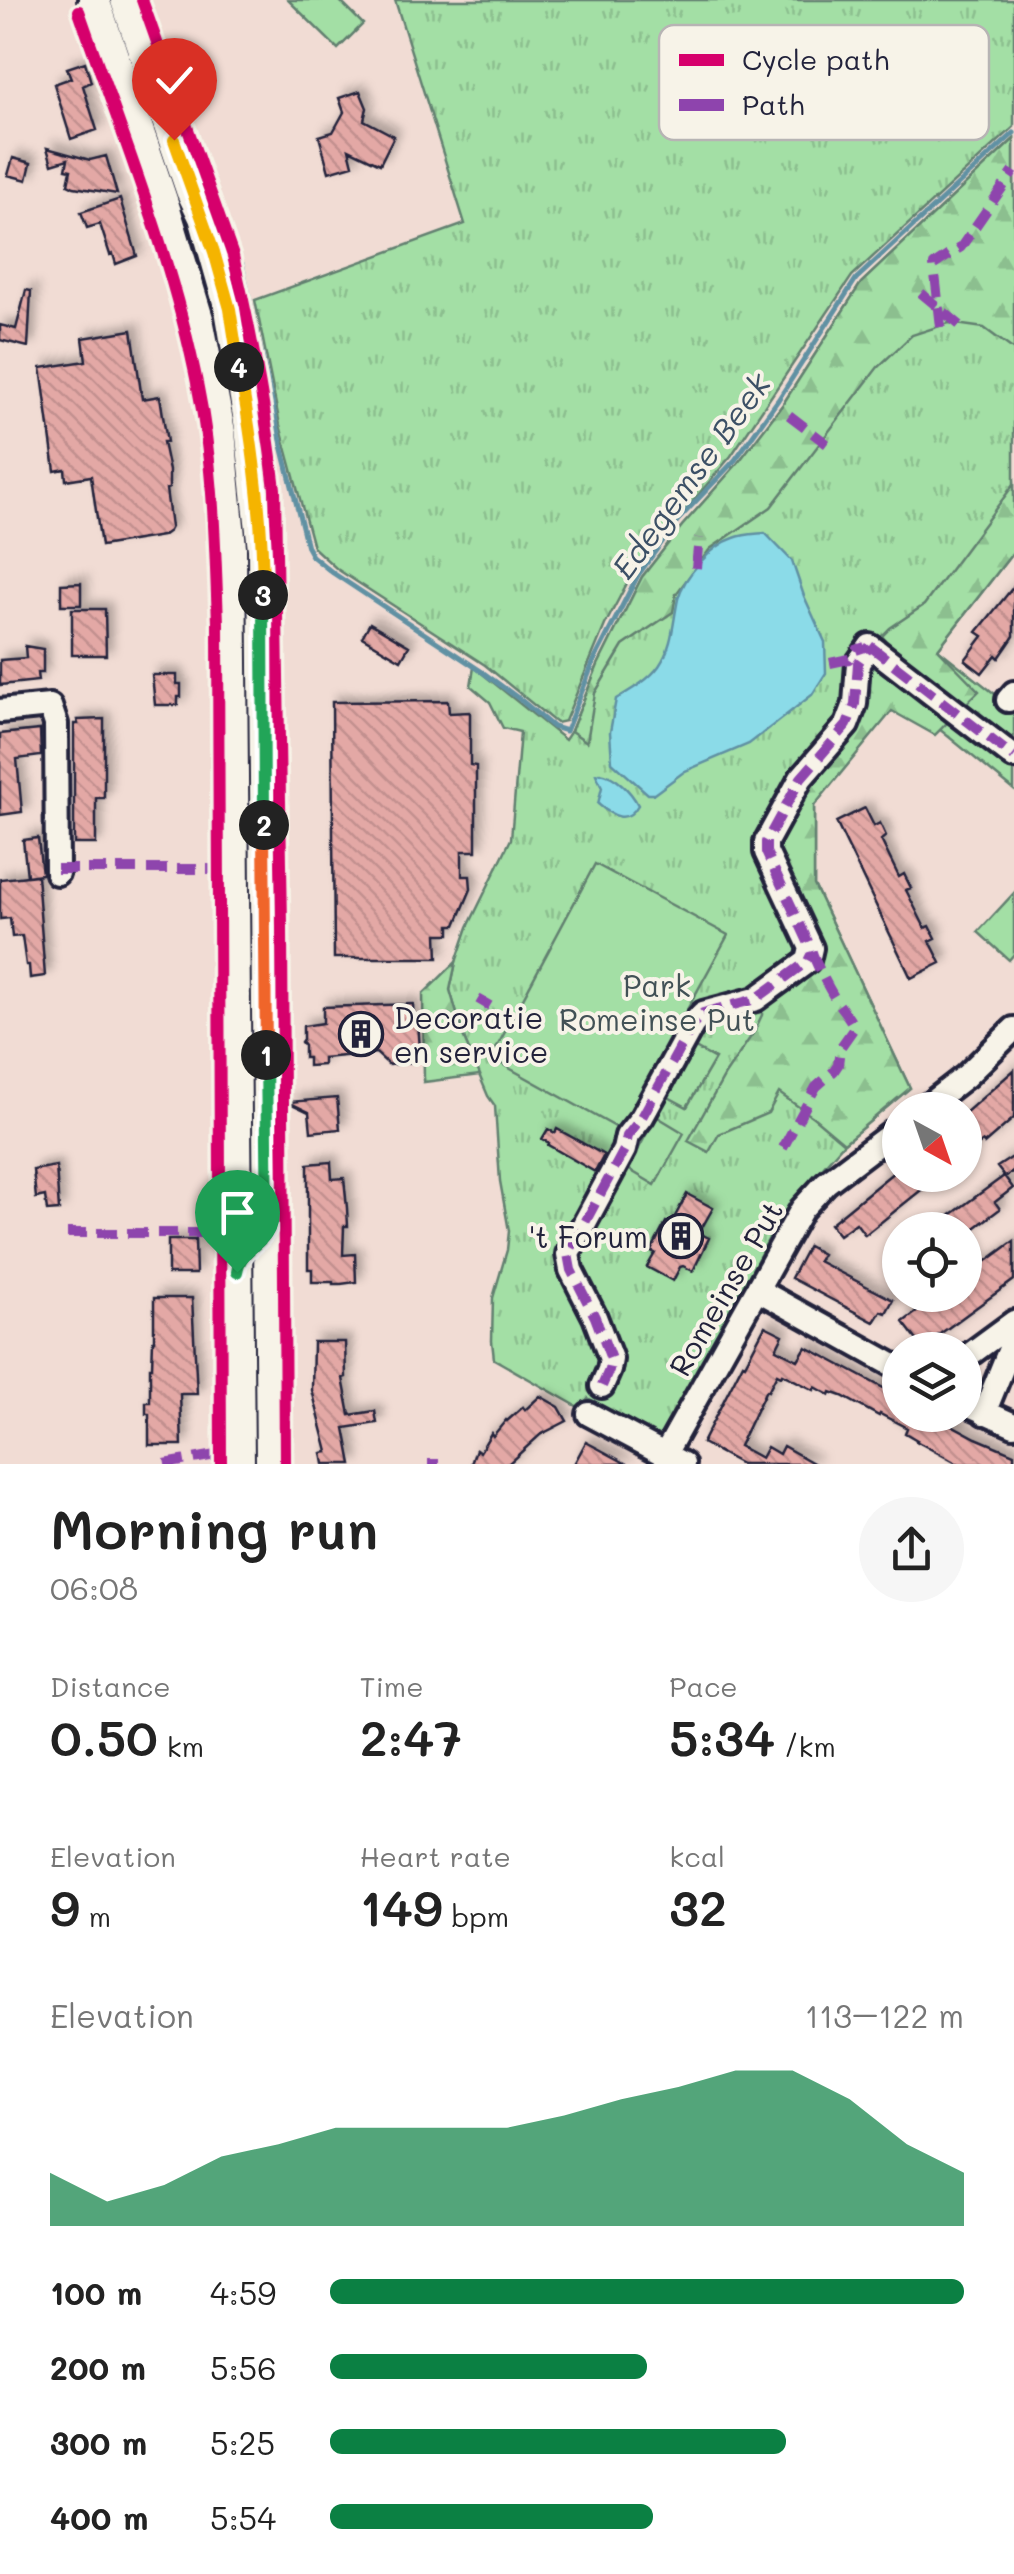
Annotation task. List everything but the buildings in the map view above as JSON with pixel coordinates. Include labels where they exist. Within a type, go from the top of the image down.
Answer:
[{"type":"main road","points":[[94,0],[198,319],[220,432],[231,546],[253,1248],[271,1464]]},
{"type":"main road","points":[[126,0],[191,190],[204,216],[230,309],[250,427],[263,549],[253,1248],[239,1458]]},
{"type":"street","points":[[602,1386],[611,1360],[596,1317],[571,1270],[568,1254],[619,1160],[627,1136],[642,1118],[693,1024],[703,1013],[756,999],[808,961],[811,948],[766,852],[766,842],[801,778],[847,725],[855,704],[858,662],[870,646],[1014,757]]},
{"type":"street","points":[[0,711],[50,706],[53,712],[57,873]]},
{"type":"street","points":[[945,1092],[1014,1028]]},
{"type":"street","name":"Romeinse Put","points":[[674,1459],[802,1210],[826,1183],[882,1141]]},
{"type":"street","points":[[758,1290],[882,1359]]},
{"type":"street","points":[[982,1346],[1014,1322]]},
{"type":"street","points":[[982,1396],[1014,1340]]},
{"type":"street","points":[[982,1411],[1014,1425]]},
{"type":"street","points":[[589,1414],[674,1459]]},
{"type":"green space","points":[[288,0],[339,0],[363,24],[338,49]]},
{"type":"green space","points":[[395,0],[1014,0],[1014,127],[852,276],[731,456],[633,572],[605,625],[565,721],[556,723],[485,665],[337,569],[313,547],[280,425],[255,300],[465,224]]},
{"type":"green space","name":"Park Romeinse Put","points":[[1014,139],[1014,551],[938,649],[1014,709],[1014,790],[895,693],[814,805],[814,885],[910,1088],[905,1092],[882,1092],[882,1111],[844,1143],[782,1214],[665,1432],[657,1437],[588,1398],[580,1408],[494,1359],[493,1298],[509,1231],[500,1181],[495,1106],[465,1041],[450,990],[468,927],[511,839],[520,732],[503,728],[490,702],[471,686],[474,667],[565,740],[642,577],[783,404],[861,283]]},
{"type":"green space","points":[[1014,139],[1014,350],[984,328],[949,323],[912,335],[878,367],[771,507],[710,549],[676,594],[673,612],[623,646],[595,693],[587,742],[571,731],[598,665],[642,577],[783,404],[861,283]]},
{"type":"green space","points":[[1014,484],[1014,551],[938,649],[979,691],[935,735],[892,711],[814,806],[814,885],[910,1088],[905,1092],[882,1092],[882,1111],[844,1143],[779,1093],[768,1113],[719,1134],[709,1152],[688,1141],[754,1032],[762,1015],[763,1000],[820,960],[771,852],[806,781],[850,727],[861,666],[871,661],[886,641],[882,636],[890,628],[924,605]]},
{"type":"green space","points":[[595,864],[728,935],[621,1130],[491,1058]]},
{"type":"green space","points":[[1014,893],[1014,954],[1009,960],[978,932]]},
{"type":"green space","points":[[456,962],[450,990],[480,1075],[424,1082],[423,994]]},
{"type":"green space","points":[[688,1044],[715,1059],[687,1107],[661,1093]]},
{"type":"green space","points":[[656,1116],[684,1133],[655,1185],[628,1169]]},
{"type":"water","points":[[765,533],[792,561],[825,642],[826,673],[812,695],[749,744],[685,771],[654,794],[648,794],[612,762],[610,732],[616,699],[645,680],[664,658],[681,590],[700,563],[726,542]]},
{"type":"water","points":[[596,774],[617,780],[635,800],[638,805],[629,815],[614,815],[598,804],[602,787]]},
{"type":"waterway","name":"Edegemse Beek","points":[[242,263],[277,425],[312,556],[481,671],[553,727],[566,731],[594,661],[638,575],[678,520],[735,460],[856,279],[1014,133]]},
{"type":"marked path","points":[[941,327],[934,265],[961,247],[1014,171]]},
{"type":"marked path","points":[[921,293],[962,327]]},
{"type":"marked path","points":[[789,415],[827,444]]},
{"type":"marked path","points":[[696,568],[699,538]]},
{"type":"marked path","points":[[870,646],[1014,757]]},
{"type":"marked path","points":[[783,1148],[816,1087],[838,1065],[840,1048],[854,1028],[818,966],[766,852],[766,842],[801,778],[847,725],[855,704],[858,663],[870,646]]},
{"type":"marked path","points":[[830,663],[849,659],[865,647]]},
{"type":"marked path","points":[[57,869],[218,869]]},
{"type":"marked path","points":[[602,1386],[611,1359],[571,1270],[568,1254],[624,1150],[627,1136],[642,1117],[693,1024],[703,1013],[756,999],[811,955]]},
{"type":"marked path","points":[[478,999],[490,1006]]},
{"type":"marked path","points":[[67,1233],[221,1233]]},
{"type":"marked path","points":[[165,1464],[221,1454]]},
{"type":"marked path","points":[[428,1464],[439,1464]]},
{"type":"cycle path","points":[[142,0],[233,256],[257,372],[275,489],[285,1464]]},
{"type":"cycle path","points":[[79,11],[175,292],[198,388],[211,476],[218,623],[221,1464]]},
{"type":"place","name":"Decoratie en service","points":[[361,1034]]},
{"type":"place","name":"'t Forum","points":[[681,1236]]},
{"type":"route","points":[[174,140],[204,216],[230,309],[250,427],[263,549],[268,1230],[259,1244],[244,1252],[237,1272]]}]
